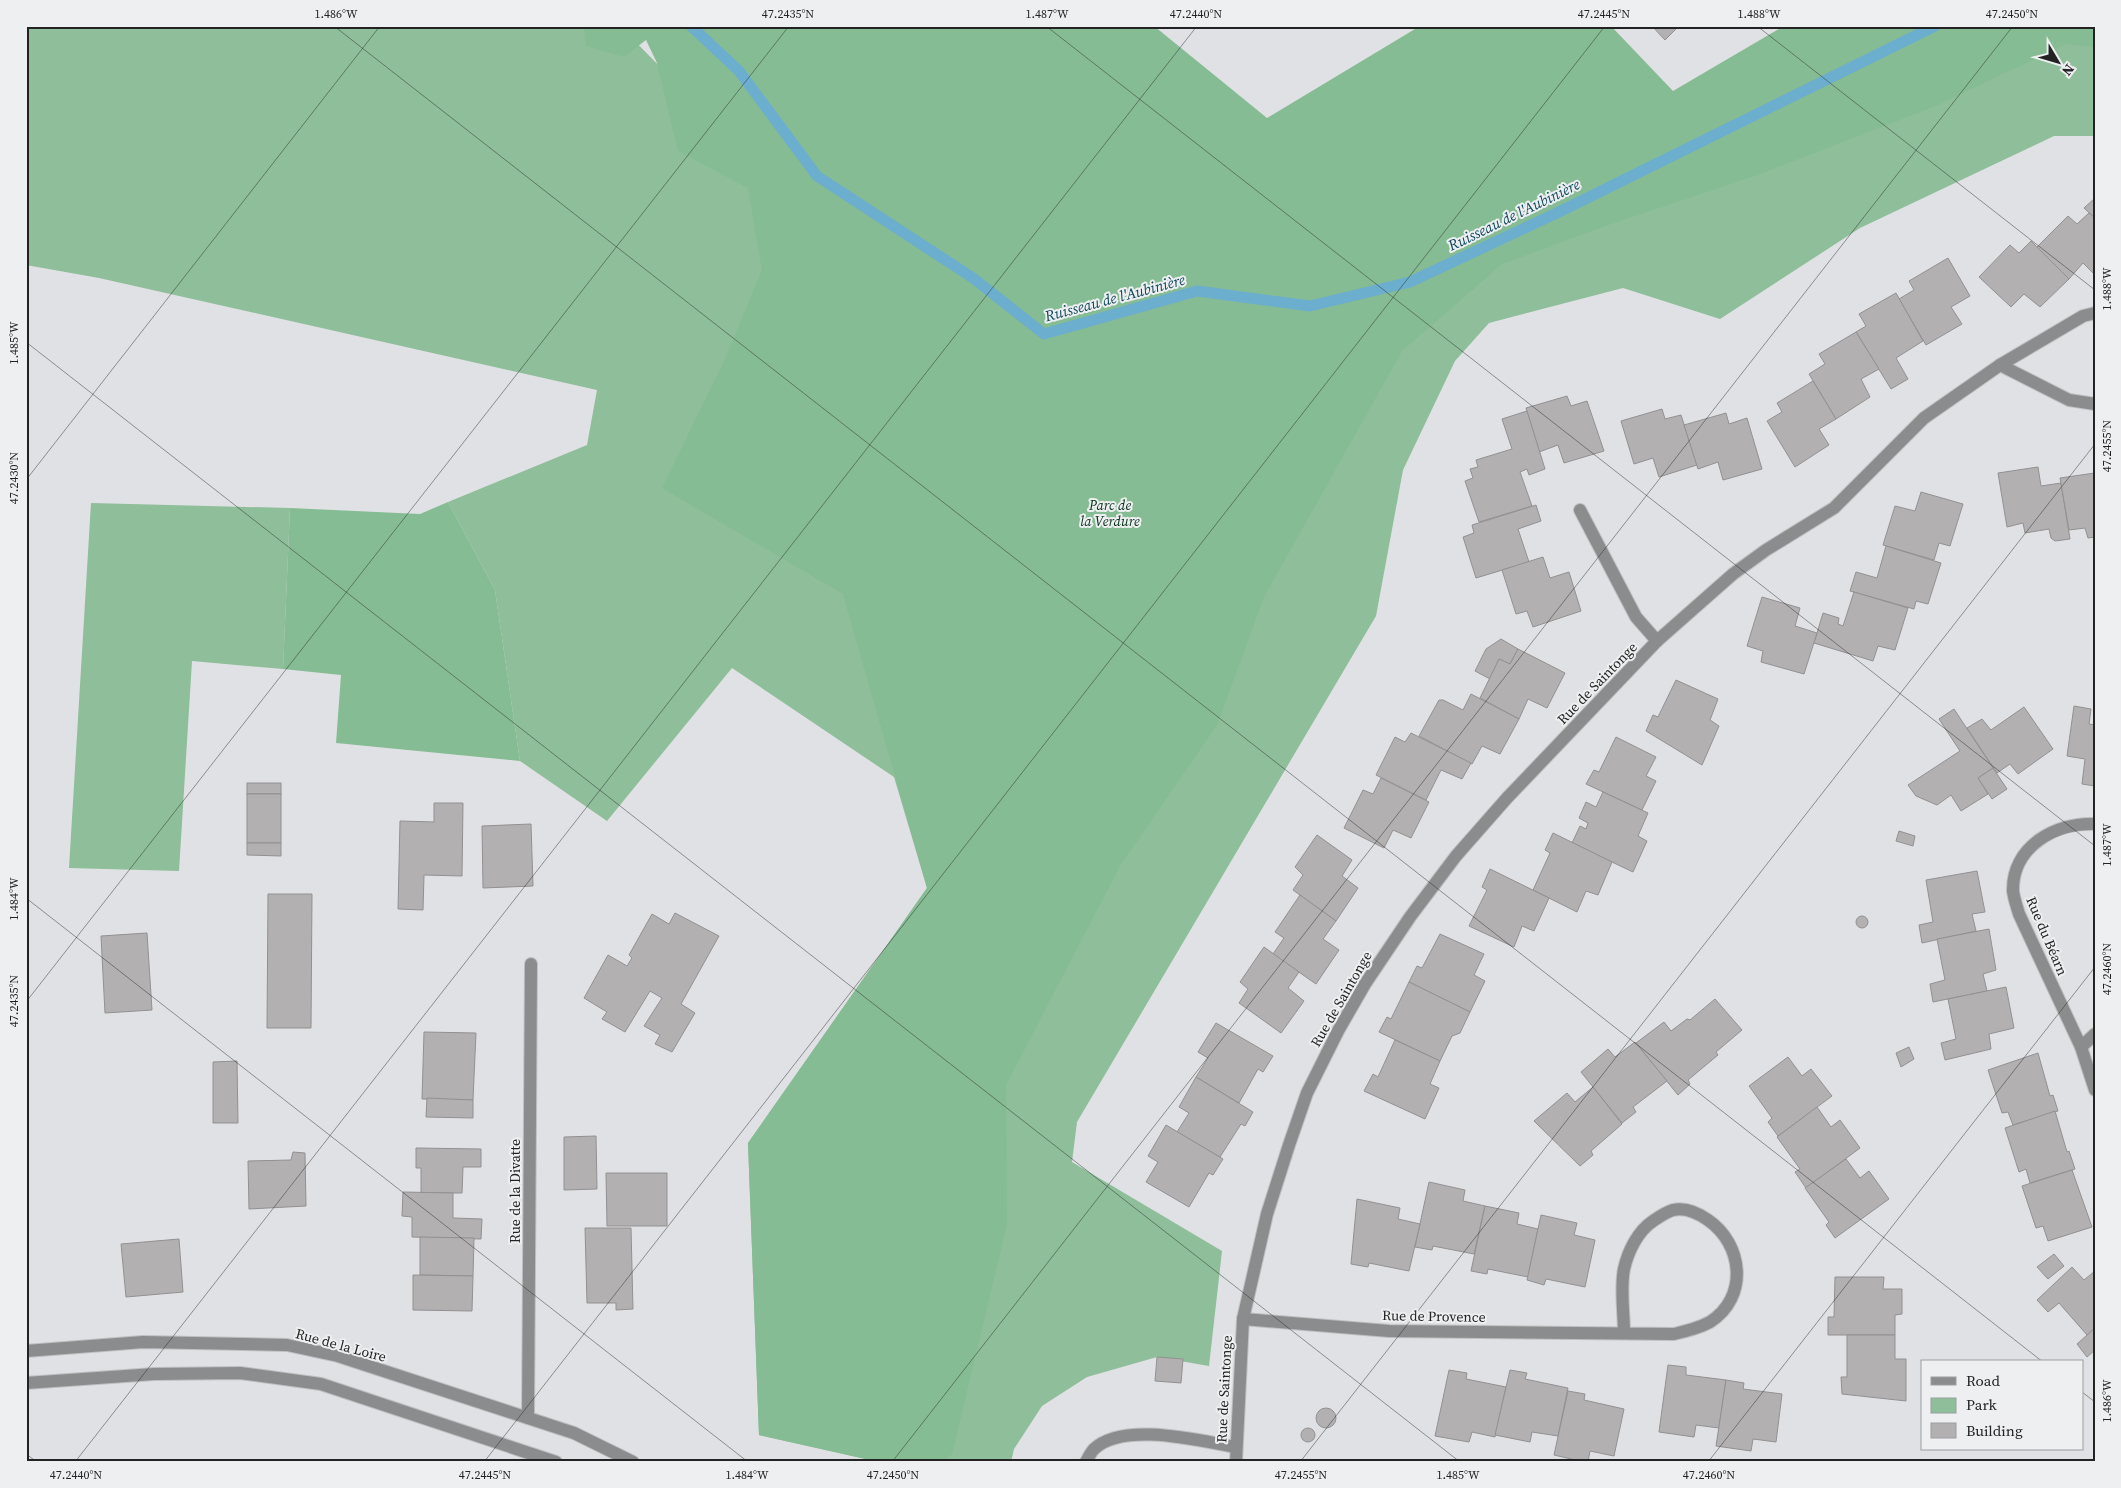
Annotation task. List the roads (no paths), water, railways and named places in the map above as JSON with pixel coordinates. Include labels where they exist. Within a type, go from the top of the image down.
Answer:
[{"type":"street","name":"Rue de Saintonge","points":[[1236,1462],[1243,1319],[1267,1214],[1307,1093],[1338,1031],[1365,984],[1410,917],[1456,856],[1507,798],[1657,641],[1740,569],[1766,550],[1804,529],[1834,508],[1924,418],[2000,365],[2084,316],[2095,313]]},
{"type":"street","points":[[2000,365],[2068,400],[2095,404]]},
{"type":"street","name":"Rue de Saintonge","points":[[1580,510],[1636,617],[1657,641]]},
{"type":"street","name":"Rue du Béarn","points":[[2095,824],[2063,826],[2045,834],[2029,849],[2018,867],[2013,892],[2019,914],[2081,1047],[2095,1090]]},
{"type":"street","name":"Rue de la Divatte","points":[[528,1418],[531,964]]},
{"type":"street","points":[[2081,1047],[2095,1034]]},
{"type":"street","name":"Rue de Provence","points":[[1243,1319],[1389,1331],[1674,1334],[1694,1330],[1711,1321],[1722,1311],[1733,1292],[1738,1274],[1736,1258],[1724,1233],[1698,1212],[1673,1210],[1650,1223],[1638,1236],[1630,1250],[1624,1270],[1624,1333]]},
{"type":"street","name":"Rue de la Loire","points":[[26,1351],[143,1342],[287,1345],[338,1356],[574,1433],[633,1462]]},
{"type":"street","points":[[26,1383],[154,1374],[240,1373],[321,1384],[556,1462]]},
{"type":"street","points":[[1086,1462],[1095,1448],[1120,1436],[1159,1434],[1236,1447]]},
{"type":"waterway","name":"Ruisseau de l'Aubinière","points":[[691,26],[739,71],[817,176],[973,278],[1044,334],[1197,291],[1310,306],[1410,282],[1561,211],[1935,26]]},
{"type":"park label","name":"Parc de la Verdure","points":[[1110,514]]}]
